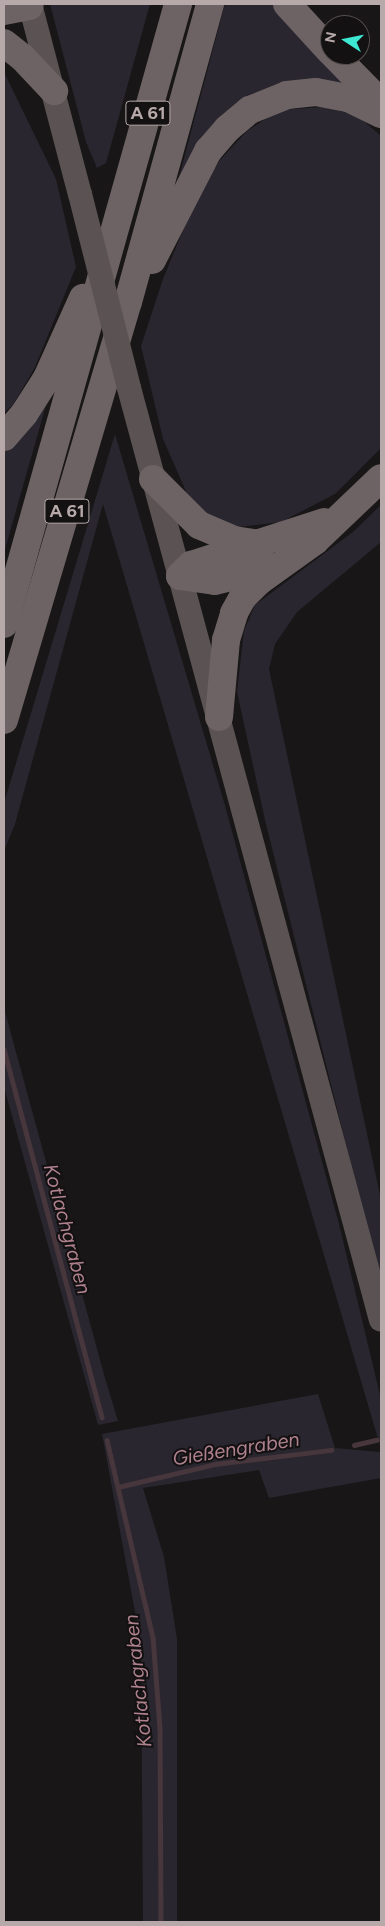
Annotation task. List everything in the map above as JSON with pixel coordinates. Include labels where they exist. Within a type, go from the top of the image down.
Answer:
[{"type":"highway","name":"A 61","points":[[4,624],[178,4]]},
{"type":"highway","name":"A 61","points":[[4,720],[128,302],[210,4]]},
{"type":"highway","points":[[287,4],[320,41]]},
{"type":"highway","points":[[4,11],[30,5]]},
{"type":"highway","points":[[4,43],[22,57],[54,91]]},
{"type":"highway","points":[[344,65],[381,103]]},
{"type":"highway","name":"A 61","points":[[128,302],[199,165],[216,140],[241,116],[274,98],[302,92],[348,98],[381,114]]},
{"type":"highway","name":"A 61","points":[[4,436],[27,409],[47,378],[118,222]]},
{"type":"highway","points":[[153,478],[199,525],[234,540],[260,544]]},
{"type":"highway","points":[[219,717],[226,640],[234,613],[259,580],[315,541],[381,478]]},
{"type":"highway","points":[[180,576],[191,565],[338,517]]},
{"type":"highway","points":[[180,576],[214,581],[281,565]]},
{"type":"main road","points":[[30,5],[54,91],[153,478],[381,1320]]},
{"type":"shaded area","points":[[50,4],[150,4],[106,163],[97,168],[86,142]]},
{"type":"shaded area","points":[[225,4],[273,4],[293,31],[320,57],[320,65],[328,65],[358,94],[304,86],[178,181]]},
{"type":"shaded area","points":[[4,72],[56,179],[76,267],[35,367],[13,405],[4,413]]},
{"type":"shaded area","points":[[323,107],[357,115],[381,136],[381,448],[335,494],[281,522],[239,527],[208,516],[188,496],[163,439],[141,346],[163,279],[198,194],[220,160],[247,131],[279,110]]},
{"type":"shaded area","points":[[52,384],[4,553],[4,447]]},
{"type":"shaded area","points":[[115,434],[224,802],[339,1224],[381,1399],[381,1449],[103,504],[15,824],[4,851],[4,803]]},
{"type":"shaded area","points":[[381,505],[381,542],[297,612],[275,644],[269,669],[381,1200],[381,1285],[265,820],[237,692],[244,631],[255,605],[353,532]]},
{"type":"shaded area","points":[[4,1008],[118,1421],[98,1425],[4,1087]]},
{"type":"shaded area","points":[[318,1394],[335,1448],[380,1452],[381,1449],[381,1478],[269,1498],[259,1470],[143,1488],[164,1557],[177,1639],[177,1922],[143,1922],[141,1644],[102,1434]]},
{"type":"waterway","name":"Kotlachgraben","points":[[4,1049],[102,1417]]},
{"type":"waterway","name":"Kotlachgraben","points":[[107,1440],[153,1637],[160,1728],[161,1922]]},
{"type":"waterway","name":"Gießengraben","points":[[354,1445],[376,1440]]},
{"type":"waterway","name":"Gießengraben","points":[[118,1487],[215,1464],[331,1450]]}]
